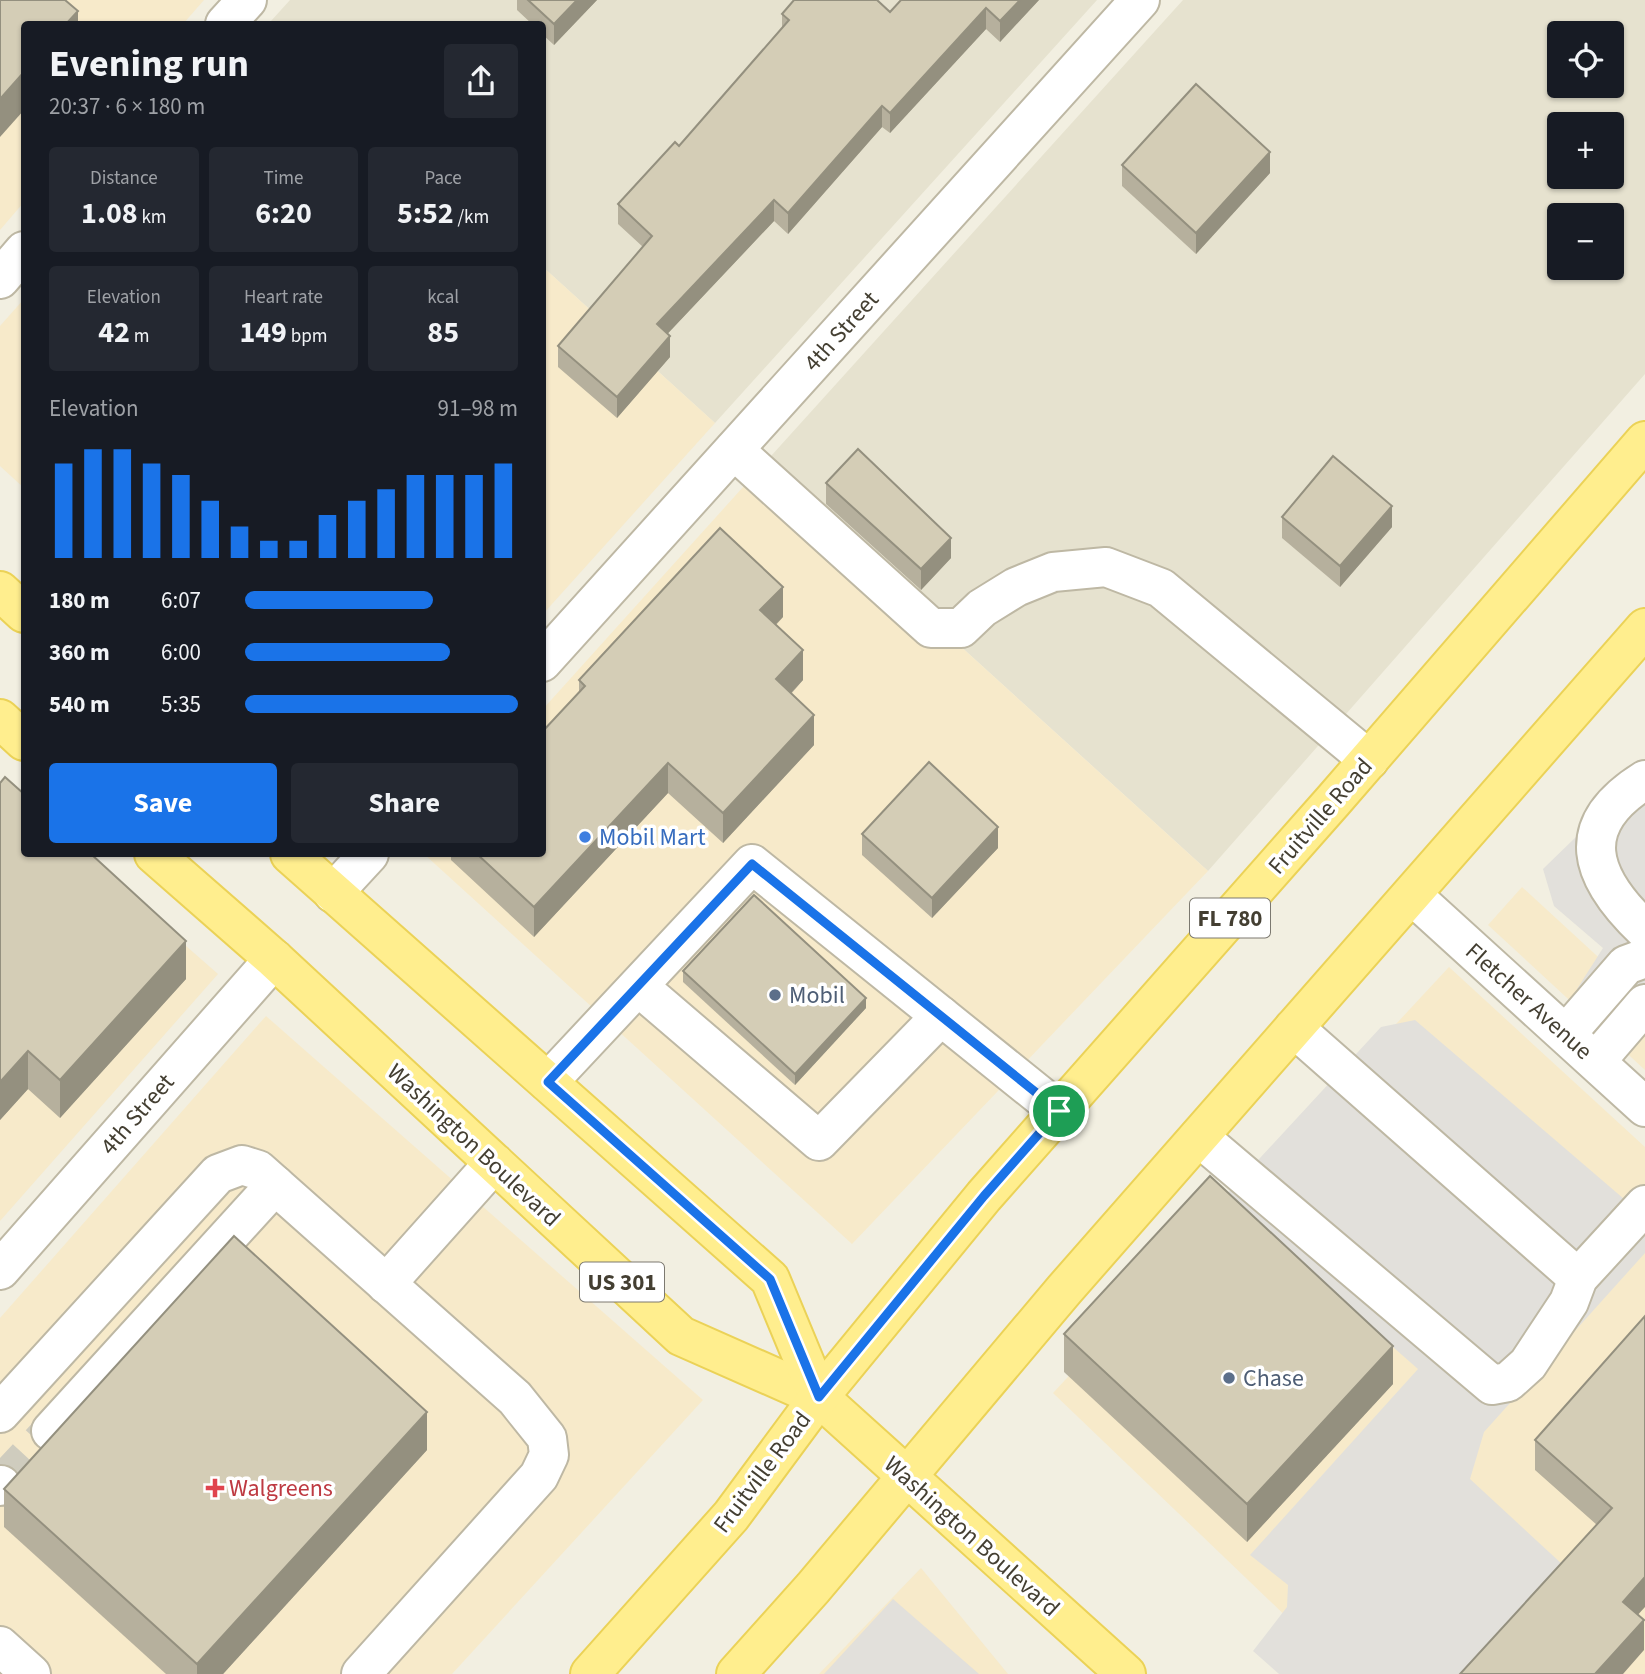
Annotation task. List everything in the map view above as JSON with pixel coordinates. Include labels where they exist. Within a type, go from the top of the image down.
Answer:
[{"type":"main road","name":"Fruitville Road","points":[[590,1674],[731,1516],[819,1397],[984,1196],[1369,760],[1645,441]]},
{"type":"main road","points":[[0,591],[21,610]]},
{"type":"main road","points":[[736,1674],[1294,1028],[1413,896],[1645,628]]},
{"type":"main road","points":[[0,719],[21,738]]},
{"type":"main road","name":"Washington Boulevard","points":[[157,857],[274,960],[681,1336],[819,1397],[1126,1674]]},
{"type":"main road","name":"Washington Boulevard","points":[[293,857],[770,1279],[819,1397]]},
{"type":"street","points":[[228,21],[247,0]]},
{"type":"street","name":"4th Street","points":[[546,658],[1140,0]]},
{"type":"street","points":[[0,279],[21,254]]},
{"type":"street","points":[[734,450],[931,628],[961,628],[982,608],[1016,587],[1053,572],[1106,567],[1161,588],[1369,760]]},
{"type":"street","points":[[1645,780],[1623,793],[1599,822],[1597,869],[1621,908],[1645,930]]},
{"type":"street","points":[[333,893],[366,857]]},
{"type":"street","points":[[548,1082],[752,864],[1059,1111]]},
{"type":"street","name":"Fletcher Avenue","points":[[1413,896],[1645,1107]]},
{"type":"street","points":[[1566,1034],[1626,965],[1645,958]]},
{"type":"street","name":"4th Street","points":[[0,1270],[274,960]]},
{"type":"street","points":[[639,987],[819,1141],[941,1016]]},
{"type":"street","points":[[1596,1061],[1645,1004]]},
{"type":"street","points":[[1294,1028],[1578,1278]]},
{"type":"street","points":[[1199,1138],[1492,1385],[1508,1382],[1540,1350],[1569,1302],[1578,1278],[1645,1205]]},
{"type":"street","points":[[386,1284],[494,1163]]},
{"type":"street","points":[[0,1413],[218,1174],[230,1167],[251,1167],[275,1185],[515,1398],[547,1438],[549,1455],[538,1476],[361,1674]]},
{"type":"street","points":[[51,1431],[275,1185]]},
{"type":"street","points":[[0,1646],[31,1674]]},
{"type":"shaded area","points":[[0,0],[204,0],[186,21],[21,21],[21,206],[0,230]]},
{"type":"shaded area","points":[[290,0],[1097,0],[715,423],[546,270],[546,21],[271,21]]},
{"type":"shaded area","points":[[1183,0],[1645,0],[1645,374],[1208,871],[762,466]]},
{"type":"shaded area","points":[[546,270],[715,423],[546,611]]},
{"type":"shaded area","points":[[21,302],[21,485],[0,466],[0,326]]},
{"type":"shaded area","points":[[762,466],[1208,871],[852,1244],[427,857],[546,857],[546,706]]},
{"type":"shaded area","points":[[1645,770],[1645,1027],[1635,1036],[1577,989],[1603,948],[1554,906],[1543,869]]},
{"type":"shaded area","points":[[0,783],[21,801],[21,857],[84,857],[218,974],[0,1221]]},
{"type":"shaded area","points":[[1522,887],[1645,1000],[1645,1070],[1488,925]]},
{"type":"shaded area","points":[[1449,967],[1645,1147],[1645,1674],[1346,1674],[1053,1393]]},
{"type":"shaded area","points":[[266,1016],[703,1400],[452,1674],[0,1674],[0,1318]]},
{"type":"shaded area","points":[[1415,1020],[1645,1217],[1645,1253],[1484,1432],[1470,1479],[1575,1576],[1486,1674],[1279,1674],[1253,1651],[1287,1607],[1288,1585],[1250,1555],[1418,1369],[1223,1198],[1381,1027]]},
{"type":"shaded area","points":[[921,1568],[1008,1674],[819,1674]]},
{"type":"shaded area","points":[[893,1599],[979,1674],[824,1674]]},
{"type":"building","points":[[0,0],[65,0],[78,11],[69,21],[21,21],[21,75],[0,99]]},
{"type":"building","points":[[528,0],[577,0],[554,24]]},
{"type":"building","points":[[794,0],[877,0],[890,12],[901,0],[1020,0],[1000,21],[986,8],[890,113],[882,106],[788,213],[774,200],[657,324],[670,336],[617,397],[558,346],[652,236],[618,204],[675,142],[679,146],[789,20],[782,14]]},
{"type":"building","points":[[1196,84],[1270,152],[1196,233],[1122,165]]},
{"type":"building","points":[[858,449],[951,538],[921,569],[826,483]]},
{"type":"building","points":[[1333,456],[1392,506],[1340,566],[1282,517]]},
{"type":"building","points":[[720,528],[783,587],[760,610],[803,650],[776,679],[814,715],[723,813],[668,763],[534,907],[480,857],[546,857],[546,728],[585,686],[579,680]]},
{"type":"building","points":[[929,762],[998,827],[932,898],[862,834]]},
{"type":"building","points":[[5,777],[21,791],[21,857],[94,857],[186,941],[60,1080],[28,1051],[0,1082],[0,783]]},
{"type":"building","name":"Mobil","points":[[754,895],[866,998],[795,1074],[683,971]]},
{"type":"building","name":"Chase","points":[[1210,1176],[1393,1346],[1247,1504],[1064,1334]]},
{"type":"building","name":"Walgreens","points":[[234,1236],[427,1412],[197,1664],[4,1489]]},
{"type":"building","points":[[1645,1316],[1645,1577],[1623,1602],[1644,1620],[1595,1674],[1460,1674],[1612,1508],[1535,1440]]},
{"type":"tunnel","points":[[1,1485],[51,1431]]},
{"type":"place","name":"Mobil Mart","points":[[585,837]]},
{"type":"place","name":"Mobil","points":[[775,995]]},
{"type":"place","name":"Chase","points":[[1229,1378]]},
{"type":"place","name":"Walgreens","points":[[215,1488]]},
{"type":"route","points":[[752,864],[1059,1111],[984,1196],[819,1397],[770,1279],[548,1082],[752,864]]}]
